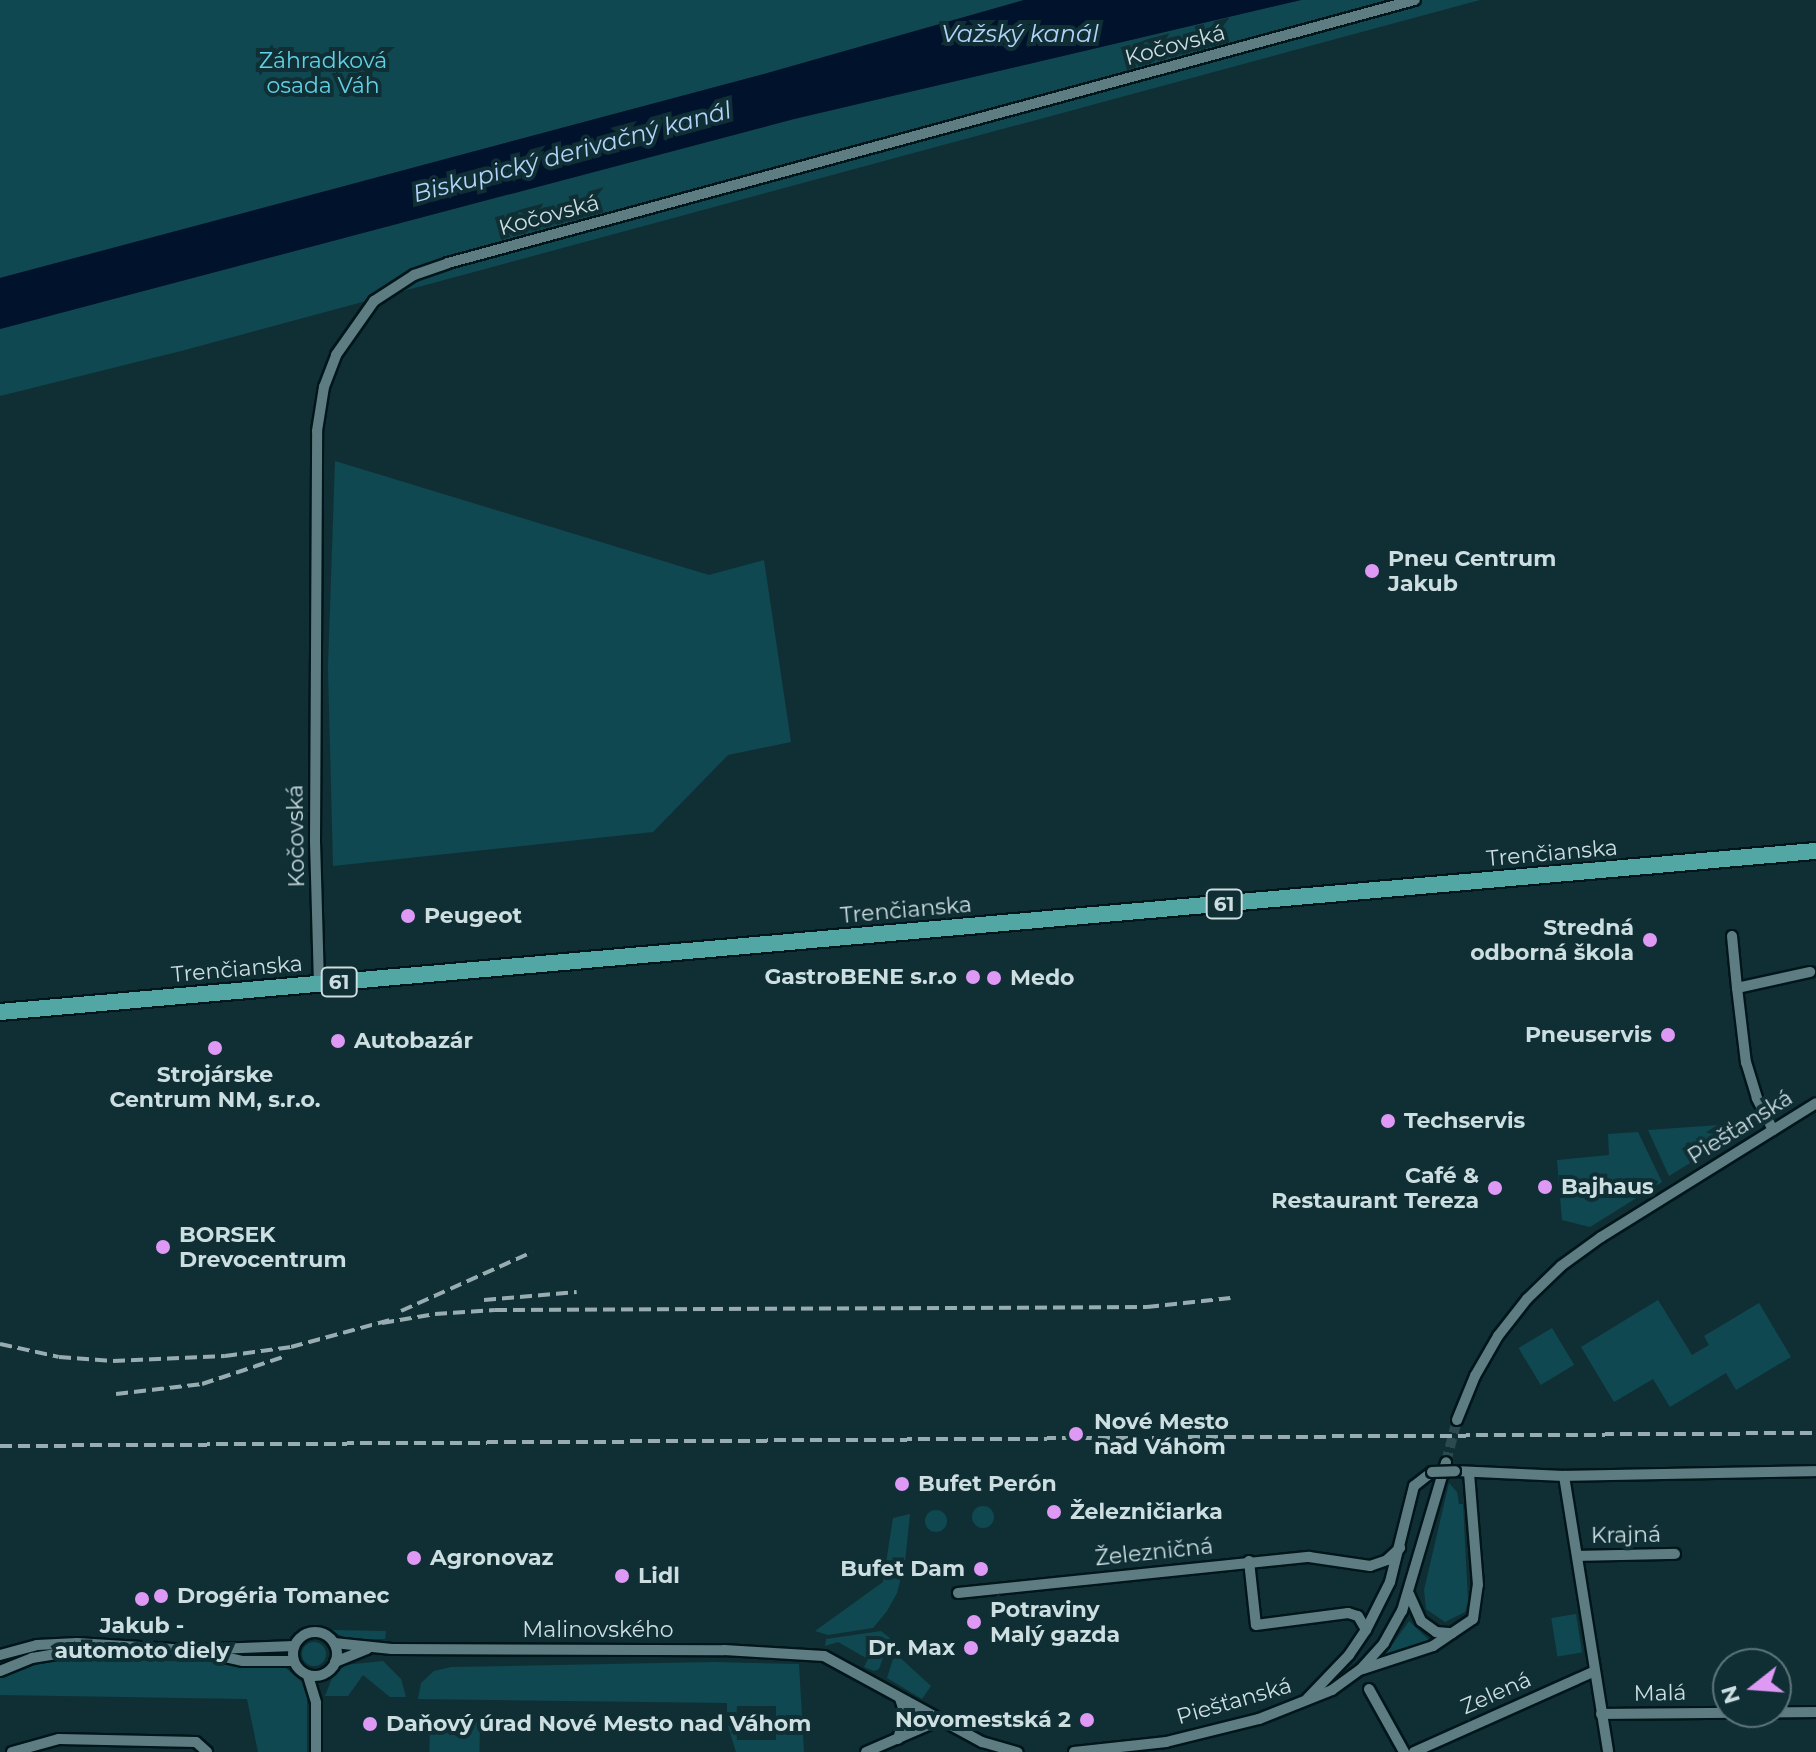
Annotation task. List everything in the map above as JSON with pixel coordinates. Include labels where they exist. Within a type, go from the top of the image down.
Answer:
[{"type":"main road","name":"Trenčianska","points":[[0,1012],[1816,851]]},
{"type":"street","name":"Kočovská","points":[[319,984],[315,842],[317,431],[330,368],[346,337],[374,301],[414,275],[448,263],[1415,0]]},
{"type":"street","points":[[1732,936],[1746,1063],[1757,1098],[1773,1130]]},
{"type":"street","points":[[1737,988],[1810,972]]},
{"type":"street","name":"Piešťanská","points":[[1457,1420],[1475,1376],[1498,1336],[1543,1282],[1601,1237],[1816,1103]]},
{"type":"street","name":"Piešťanská","points":[[1074,1752],[1169,1747],[1306,1701],[1332,1690],[1360,1670],[1394,1627],[1409,1594],[1446,1462]]},
{"type":"street","points":[[1306,1701],[1349,1655],[1366,1630],[1390,1582],[1414,1486],[1432,1472],[1564,1476],[1816,1471]]},
{"type":"street","points":[[1360,1670],[1433,1646],[1467,1627],[1477,1611],[1477,1556],[1469,1473]]},
{"type":"street","points":[[1564,1476],[1608,1752]]},
{"type":"street","name":"Železničná","points":[[958,1593],[1249,1561],[1309,1557],[1354,1564],[1378,1564],[1400,1548]]},
{"type":"street","name":"Krajná","points":[[1578,1556],[1675,1554]]},
{"type":"street","points":[[1249,1561],[1256,1625],[1348,1613],[1358,1616],[1366,1630]]},
{"type":"street","points":[[1409,1594],[1421,1621],[1436,1632],[1452,1633]]},
{"type":"street","points":[[293,1661],[294,1646],[301,1636],[312,1632],[325,1634],[334,1643],[335,1662],[327,1673],[316,1703]]},
{"type":"street","name":"Malinovského","points":[[334,1643],[371,1648],[724,1650],[824,1656],[900,1699]]},
{"type":"street","points":[[0,1655],[48,1644],[189,1650],[294,1646]]},
{"type":"street","points":[[0,1671],[32,1658],[101,1647]]},
{"type":"street","name":"Malinovského","points":[[335,1662],[371,1648]]},
{"type":"street","points":[[189,1650],[243,1661],[293,1661],[308,1676],[316,1703],[316,1752]]},
{"type":"street","name":"Zelená","points":[[1414,1752],[1595,1671]]},
{"type":"street","points":[[308,1676],[327,1673]]},
{"type":"street","points":[[1369,1689],[1404,1752]]},
{"type":"street","points":[[900,1699],[984,1747],[1018,1752]]},
{"type":"street","points":[[898,1739],[905,1714],[900,1699]]},
{"type":"street","name":"Malá","points":[[1601,1714],[1816,1712]]},
{"type":"street","points":[[866,1752],[940,1720]]},
{"type":"street","points":[[12,1752],[44,1741],[77,1739],[196,1742],[207,1752]]},
{"type":"green space","name":"Záhradková osada Váh","points":[[0,0],[1024,0],[764,74],[0,278]]},
{"type":"green space","points":[[1301,0],[1480,0],[185,350],[0,396],[0,329],[794,119]]},
{"type":"green space","points":[[335,461],[709,575],[764,560],[791,742],[728,755],[653,832],[333,866],[328,668]]},
{"type":"green space","points":[[1733,1124],[1739,1133],[1669,1176],[1648,1130]]},
{"type":"green space","points":[[1638,1132],[1662,1182],[1590,1227],[1562,1220],[1557,1160],[1609,1155],[1608,1134]]},
{"type":"green space","points":[[1658,1300],[1692,1355],[1709,1345],[1704,1336],[1759,1303],[1791,1357],[1736,1390],[1726,1373],[1670,1407],[1653,1379],[1614,1402],[1581,1347]]},
{"type":"green space","points":[[1552,1328],[1574,1365],[1541,1385],[1519,1348]]},
{"type":"green space","points":[[1449,1483],[1457,1492],[1459,1504],[1463,1504],[1468,1600],[1465,1612],[1445,1622],[1426,1609],[1424,1590]]},
{"type":"green space","points":[[983,1506],[991,1509],[994,1517],[991,1525],[983,1528],[975,1525],[972,1517],[975,1509]]},
{"type":"green space","points":[[936,1510],[944,1513],[947,1521],[944,1529],[936,1532],[928,1529],[925,1521],[928,1513]]},
{"type":"green space","points":[[910,1514],[905,1562],[897,1593],[887,1611],[873,1628],[828,1635],[815,1631],[883,1582],[893,1518]]},
{"type":"green space","points":[[1576,1614],[1582,1653],[1557,1656],[1551,1618]]},
{"type":"green space","points":[[1409,1621],[1429,1640],[1385,1655]]},
{"type":"green space","points":[[329,1630],[386,1631],[385,1639],[348,1639]]},
{"type":"green space","points":[[881,1631],[890,1638],[879,1669],[874,1671],[864,1667],[868,1659],[838,1642],[825,1646],[826,1639]]},
{"type":"green space","points":[[314,1642],[325,1649],[326,1654],[319,1665],[314,1666],[303,1659],[302,1654],[309,1643]]},
{"type":"green space","points":[[895,1653],[931,1686],[922,1699],[887,1678]]},
{"type":"green space","points":[[39,1659],[280,1663],[302,1682],[307,1697],[307,1752],[258,1752],[247,1699],[0,1695],[0,1676]]},
{"type":"green space","points":[[383,1661],[401,1679],[406,1697],[390,1697],[363,1675],[348,1696],[325,1696],[332,1678],[345,1665]]},
{"type":"green space","points":[[714,1662],[799,1664],[804,1752],[736,1752],[728,1726],[736,1726],[737,1740],[776,1740],[776,1706],[737,1706],[736,1721],[727,1720],[727,1703],[418,1699],[421,1683],[434,1671],[451,1667]]},
{"type":"green space","points":[[430,1721],[480,1722],[479,1752],[429,1752]]},
{"type":"water","name":"Važský kanál","points":[[1024,0],[1301,0],[794,119],[0,329],[0,278],[764,74]]},
{"type":"tunnel","points":[[1446,1462],[1457,1420]]},
{"type":"railway","points":[[401,1311],[532,1252]]},
{"type":"railway","points":[[484,1300],[577,1292]]},
{"type":"railway","points":[[382,1323],[435,1314],[495,1310],[1147,1307],[1231,1298]]},
{"type":"railway","points":[[0,1344],[59,1357],[113,1361],[225,1356],[291,1347],[390,1320]]},
{"type":"railway","points":[[116,1394],[202,1384],[286,1356]]},
{"type":"railway","points":[[0,1446],[1816,1433]]},
{"type":"place","name":"Pneu Centrum Jakub","points":[[1372,571]]},
{"type":"place","name":"Peugeot","points":[[408,916]]},
{"type":"place","name":"Stredná odborná škola","points":[[1650,940]]},
{"type":"place","name":"GastroBENE s.r.o","points":[[973,977]]},
{"type":"place","name":"Medo","points":[[994,978]]},
{"type":"place","name":"Pneuservis","points":[[1668,1035]]},
{"type":"place","name":"Autobazár","points":[[338,1041]]},
{"type":"place","name":"Strojárske Centrum NM, s.r.o.","points":[[215,1048]]},
{"type":"place","name":"Techservis","points":[[1388,1121]]},
{"type":"place","name":"Bajhaus","points":[[1545,1187]]},
{"type":"place","name":"Café & Restaurant Tereza","points":[[1495,1188]]},
{"type":"place","name":"BORSEK Drevocentrum","points":[[163,1247]]},
{"type":"place","name":"Nové Mesto nad Váhom","points":[[1076,1434]]},
{"type":"place","name":"Bufet Perón","points":[[902,1484]]},
{"type":"place","name":"Železničiarka","points":[[1054,1512]]},
{"type":"place","name":"Agronovaz","points":[[414,1558]]},
{"type":"place","name":"Bufet Dam","points":[[981,1569]]},
{"type":"place","name":"Lidl","points":[[622,1576]]},
{"type":"place","name":"Drogéria Tomanec","points":[[161,1596]]},
{"type":"place","name":"Jakub - automoto diely","points":[[142,1599]]},
{"type":"place","name":"Potraviny Malý gazda","points":[[974,1622]]},
{"type":"place","name":"Dr. Max","points":[[971,1648]]},
{"type":"place","name":"Novomestská 2","points":[[1087,1720]]},
{"type":"place","name":"Daňový úrad Nové Mesto nad Váhom","points":[[370,1724]]},
{"type":"water label","name":"Biskupický derivačný kanál","points":[[572,152]]}]
